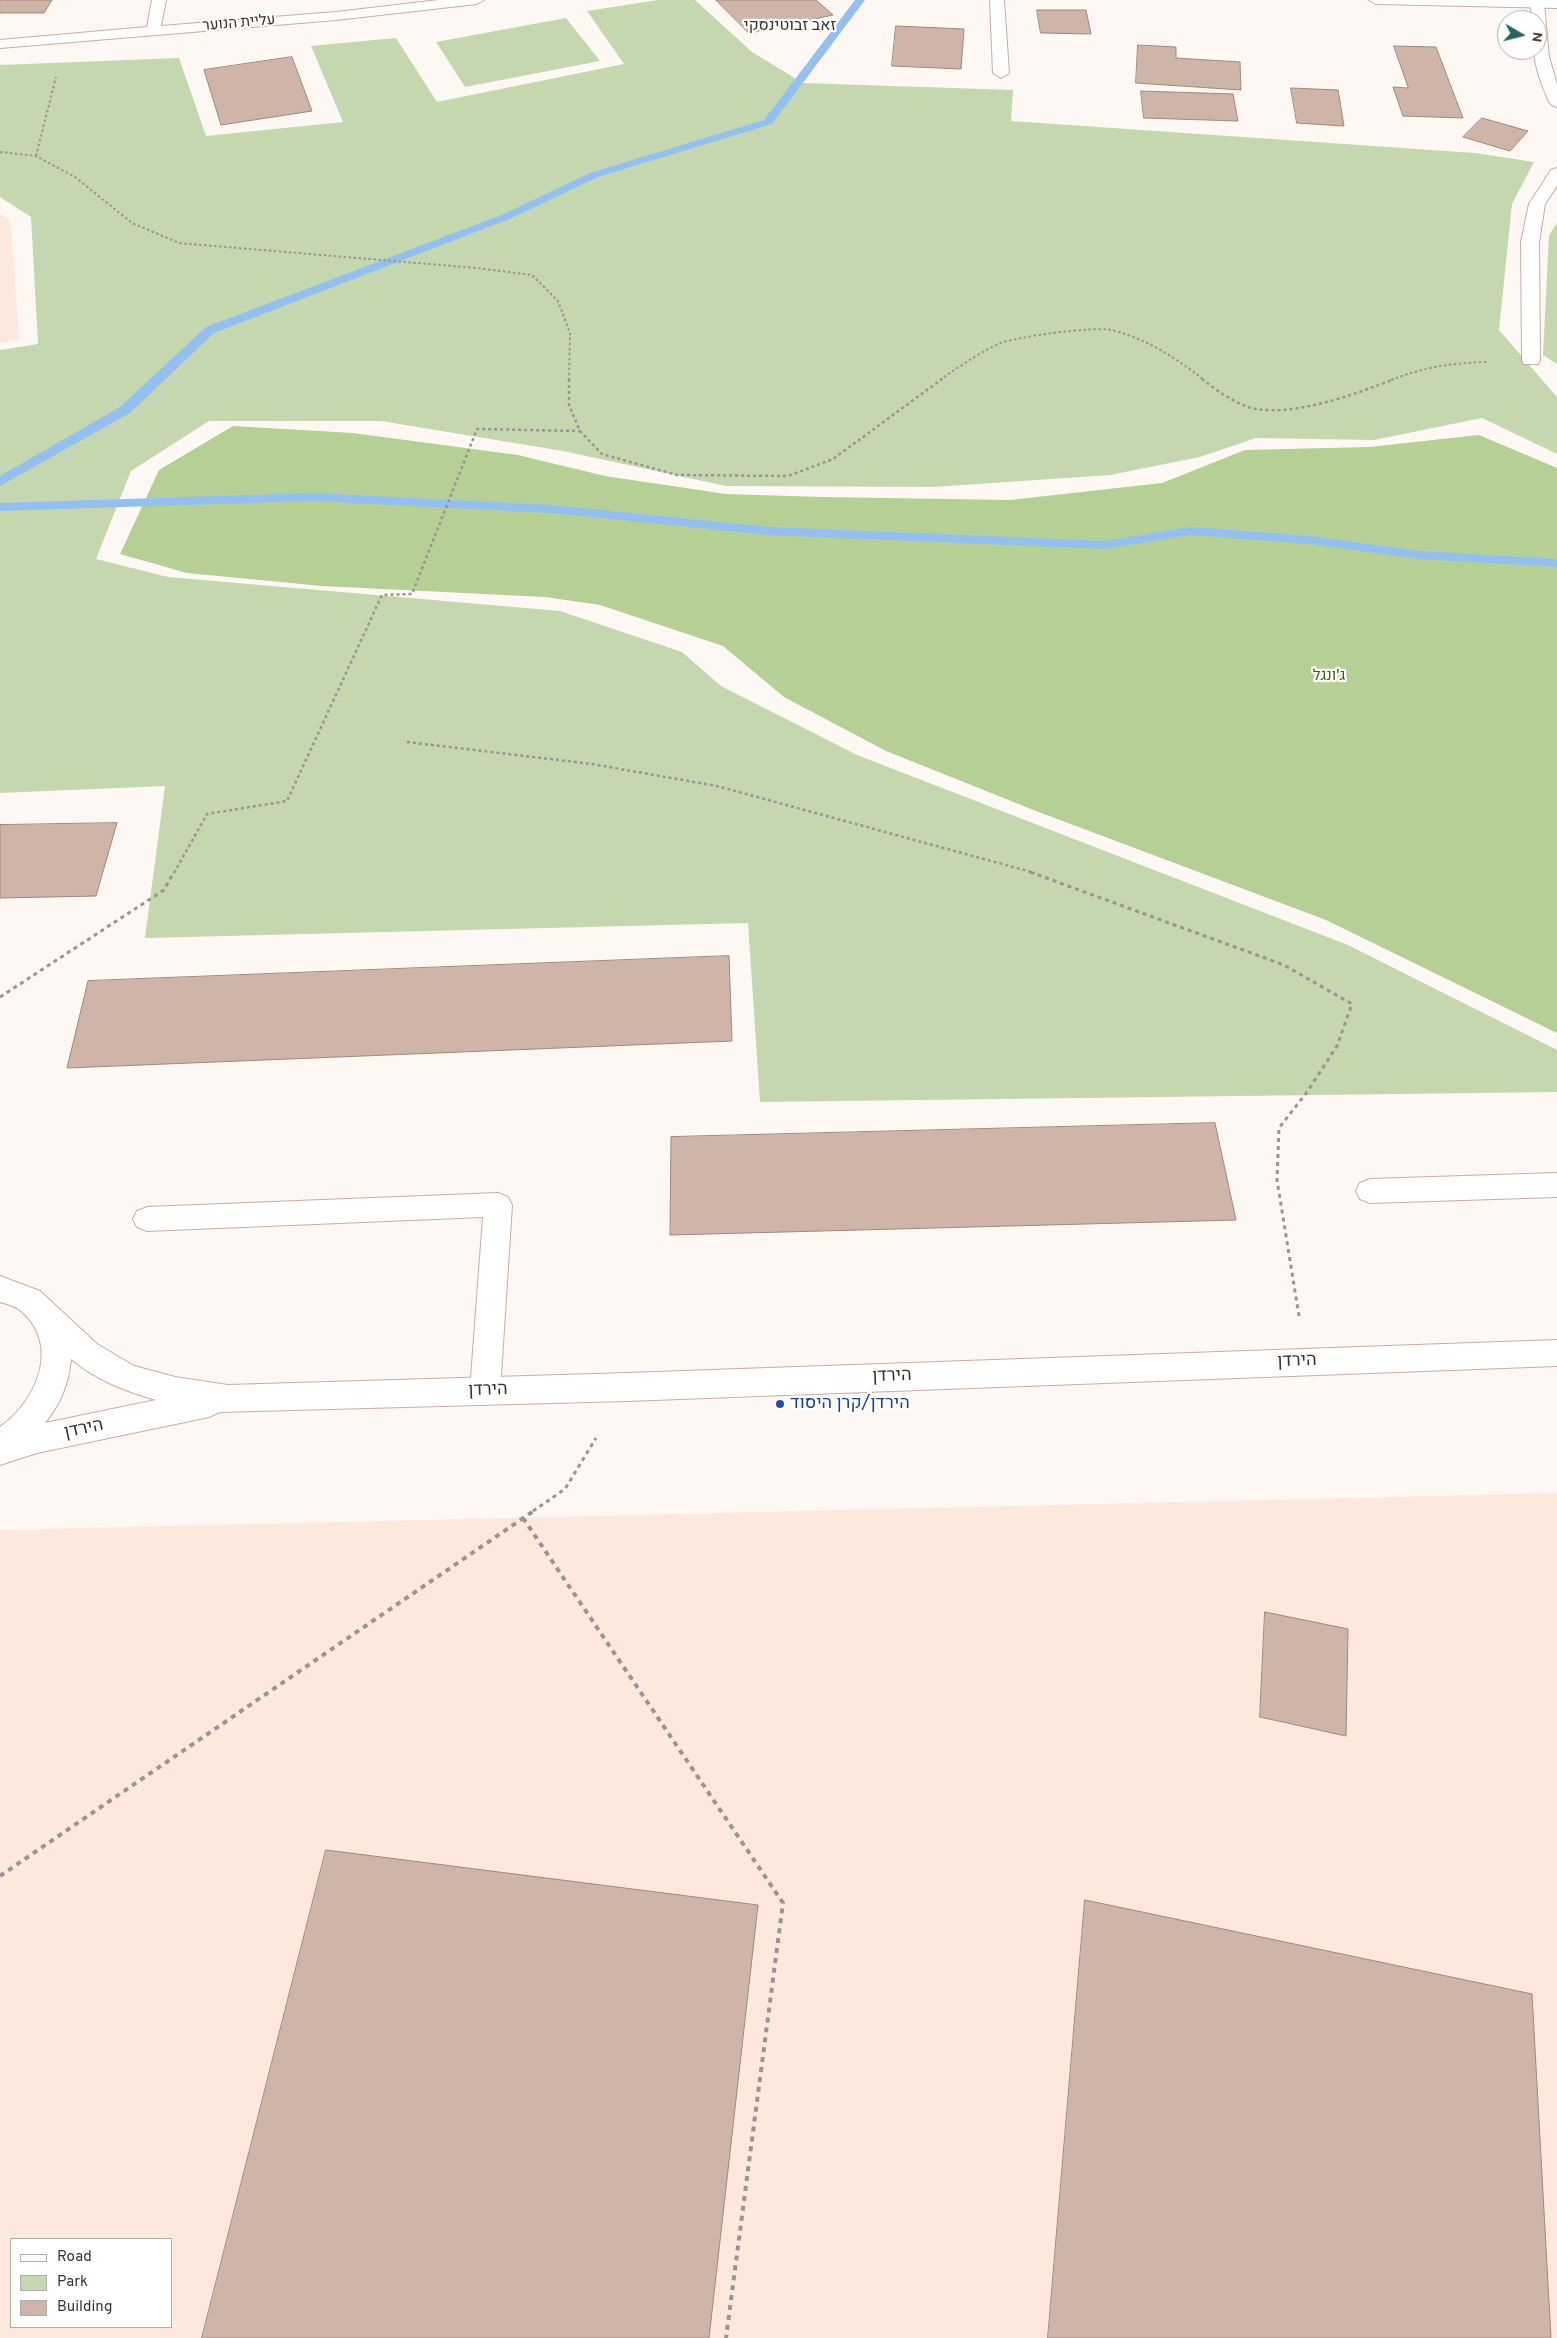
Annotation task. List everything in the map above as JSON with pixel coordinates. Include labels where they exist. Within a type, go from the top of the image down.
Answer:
[{"type":"street","points":[[153,32],[159,0]]},
{"type":"street","name":"עליית הנוער","points":[[0,44],[336,16],[477,0]]},
{"type":"street","points":[[997,0],[1001,73]]},
{"type":"street","points":[[1376,0],[1557,4]]},
{"type":"street","points":[[1536,4],[1542,24],[1541,51],[1546,76],[1557,102]]},
{"type":"street","points":[[1531,360],[1530,242],[1537,204],[1557,174]]},
{"type":"street","points":[[1370,1191],[1556,1188]]},
{"type":"street","points":[[147,1219],[498,1204],[484,1391]]},
{"type":"street","name":"הירדן","points":[[1,1287],[30,1300],[49,1320],[92,1358],[125,1378],[172,1391],[228,1399],[1557,1353]]},
{"type":"street","points":[[0,1445],[17,1433],[42,1404],[54,1379],[58,1347],[49,1320]]},
{"type":"street","name":"הירדן","points":[[0,1451],[37,1439],[228,1399]]},
{"type":"path","points":[[36,156],[66,40]]},
{"type":"path","points":[[0,152],[36,156],[76,177],[132,223],[179,243],[477,268],[532,275],[558,301],[570,333],[569,405],[580,431],[602,454],[677,475],[788,476],[833,458],[953,371],[1000,343],[1057,332],[1109,329],[1144,341],[1182,363],[1218,392],[1255,410],[1295,410],[1364,391],[1420,369],[1457,363],[1531,360]]},
{"type":"path","points":[[0,998],[164,890],[207,814],[287,801],[382,595],[412,594],[477,429],[580,431]]},
{"type":"path","points":[[407,742],[592,764],[718,786],[887,831],[1046,876],[1275,961],[1352,1004],[1337,1046],[1308,1092],[1279,1128],[1277,1180],[1306,1361]]},
{"type":"path","points":[[0,1876],[565,1489],[626,1386]]},
{"type":"path","points":[[522,1518],[783,1903],[726,2338]]},
{"type":"shaded area","points":[[0,213],[11,222],[19,340],[0,343]]},
{"type":"shaded area","points":[[1557,1493],[1557,2338],[0,2338],[0,1530]]},
{"type":"green space","points":[[658,0],[695,0],[752,52],[803,83],[1013,90],[1011,121],[1475,153],[1534,162],[1512,204],[1499,330],[1557,397],[1557,454],[1482,418],[1374,440],[1256,438],[1200,457],[1110,475],[934,487],[726,486],[563,451],[381,421],[209,421],[131,471],[96,559],[168,577],[560,611],[682,652],[721,686],[857,755],[1348,945],[1557,1050],[1557,1092],[760,1102],[748,923],[145,938],[165,786],[0,793],[0,350],[38,344],[31,217],[0,197],[0,65],[179,58],[206,136],[343,122],[311,46],[396,38],[437,102],[624,64],[587,11]]},
{"type":"green space","points":[[566,18],[600,61],[465,87],[436,42]]},
{"type":"green space","points":[[1557,223],[1557,364],[1543,355],[1549,235]]},
{"type":"green space","name":"ג'ונגל","points":[[233,426],[353,433],[518,455],[605,476],[726,494],[1010,500],[1162,483],[1245,450],[1369,447],[1479,435],[1557,468],[1557,1033],[1326,920],[1036,811],[886,751],[784,697],[723,646],[600,605],[545,597],[322,586],[187,573],[120,554],[159,470]]},
{"type":"building","points":[[0,0],[52,0],[44,13],[0,13]]},
{"type":"building","points":[[716,0],[816,0],[833,15],[749,33]]},
{"type":"building","points":[[1037,10],[1086,10],[1091,34],[1041,33]]},
{"type":"building","points":[[896,26],[964,29],[961,69],[892,66]]},
{"type":"building","points":[[1138,45],[1176,47],[1176,58],[1240,62],[1241,90],[1136,83]]},
{"type":"building","points":[[1394,46],[1436,47],[1463,118],[1403,116],[1393,87],[1408,88]]},
{"type":"building","points":[[292,57],[312,111],[221,125],[204,70]]},
{"type":"building","points":[[1291,88],[1338,90],[1344,126],[1297,123]]},
{"type":"building","points":[[1141,91],[1233,94],[1238,121],[1144,118]]},
{"type":"building","points":[[1482,118],[1528,131],[1510,151],[1463,137]]},
{"type":"building","points":[[117,823],[96,896],[0,898],[0,825]]},
{"type":"building","points":[[729,956],[732,1041],[67,1068],[88,981]]},
{"type":"building","points":[[1215,1123],[1236,1220],[670,1235],[671,1137]]},
{"type":"building","points":[[1265,1612],[1348,1629],[1346,1736],[1260,1717]]},
{"type":"building","points":[[326,1850],[758,1905],[709,2338],[202,2338]]},
{"type":"building","points":[[1085,1900],[1532,1994],[1551,2338],[1048,2338]]},
{"type":"waterway","points":[[0,482],[125,410],[210,330],[508,216],[594,175],[768,122],[860,0]]},
{"type":"waterway","points":[[0,507],[312,497],[551,509],[768,531],[1105,545],[1190,531],[1309,540],[1418,555],[1557,563]]},
{"type":"place","name":"הירדן/קרן היסוד","points":[[780,1404]]},
{"type":"district","name":"זאב זבוטינסקי","points":[[790,27]]}]
